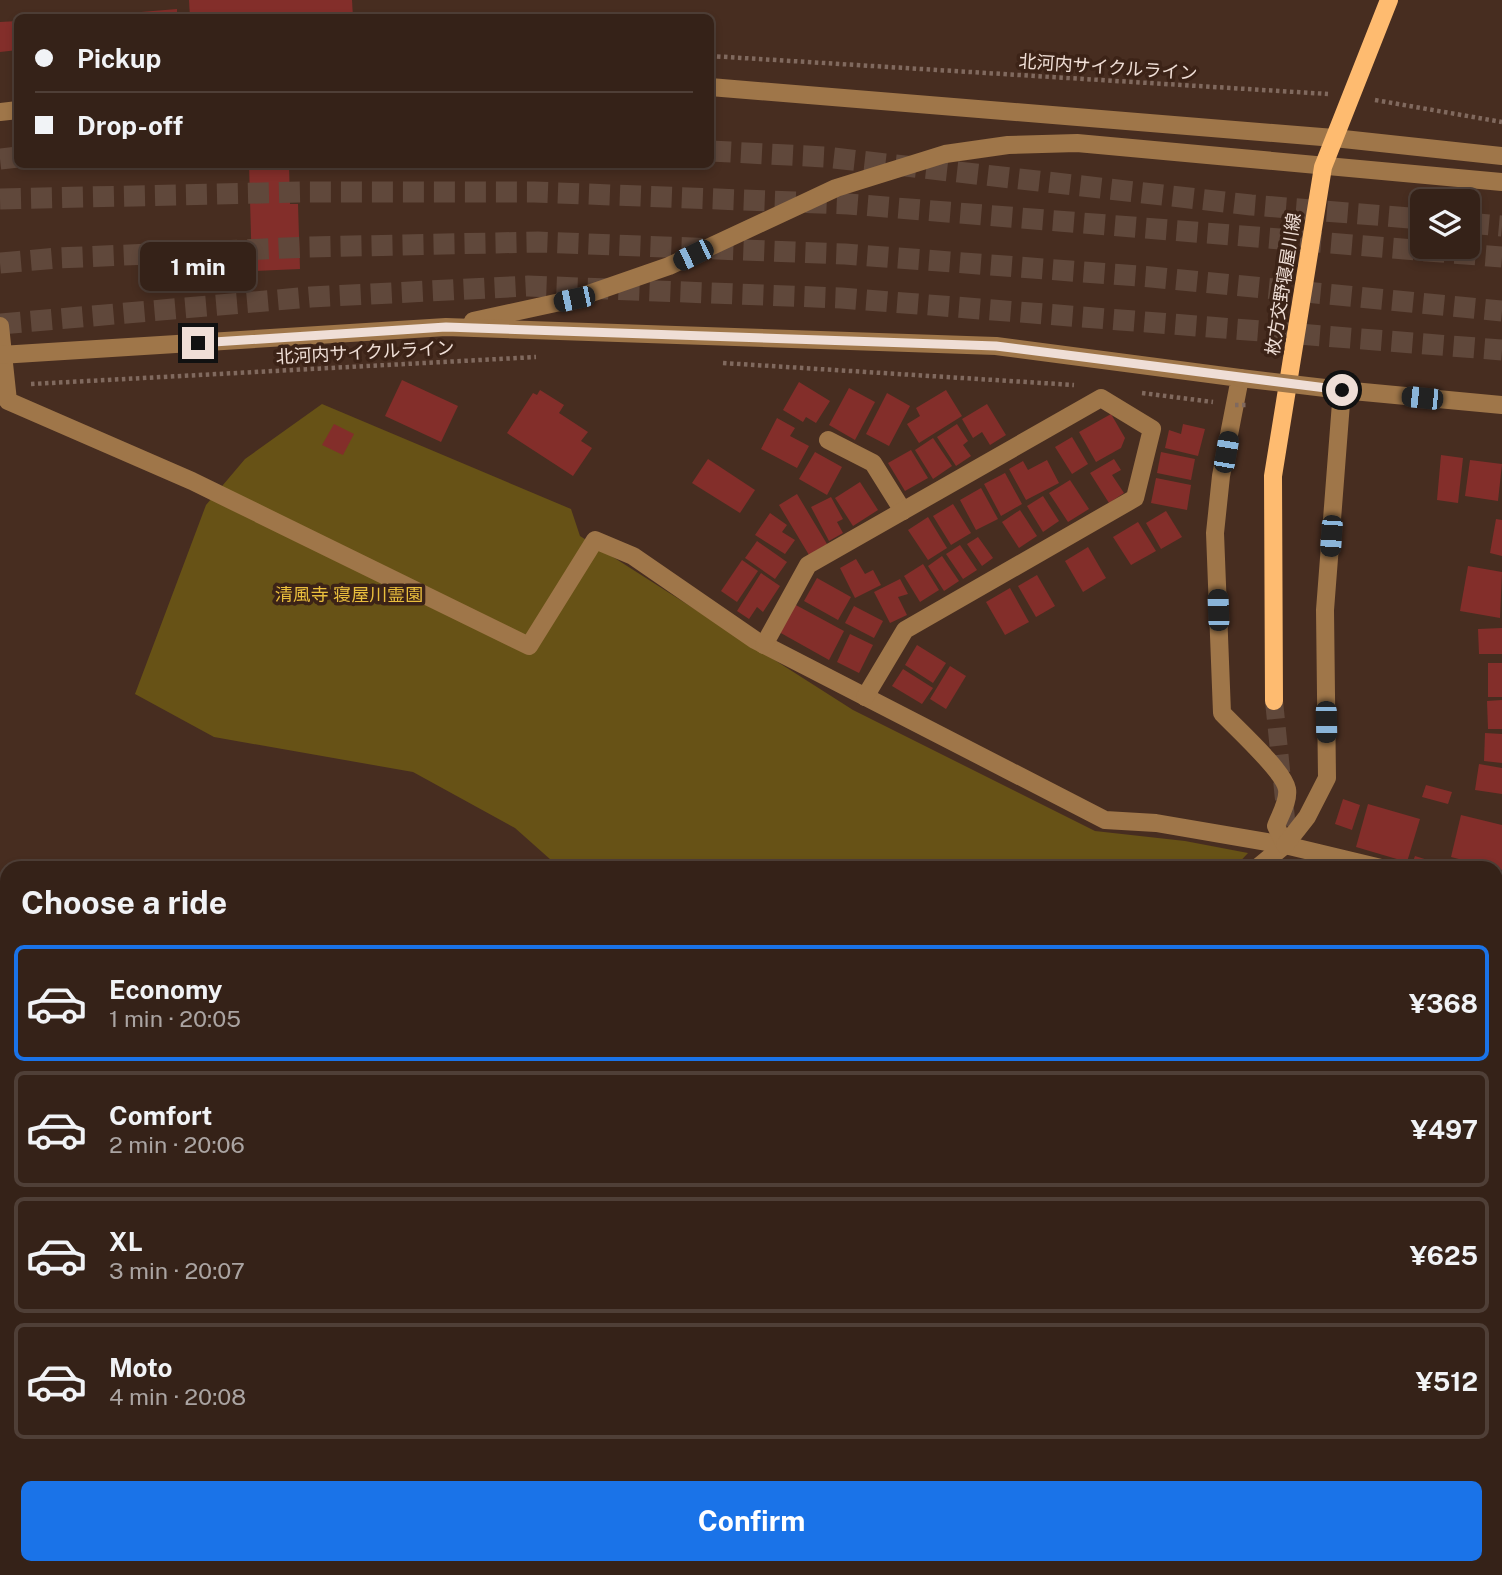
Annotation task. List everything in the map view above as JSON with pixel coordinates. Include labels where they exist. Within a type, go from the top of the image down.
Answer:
[{"type":"main road","name":"枚方交野寝屋川線","points":[[1274,701],[1273,476],[1323,166],[1389,0]]},
{"type":"street","points":[[714,87],[1334,138],[1502,156]]},
{"type":"street","points":[[446,327],[586,295],[669,267],[836,188],[946,154],[1008,145],[1077,143],[1502,182]]},
{"type":"street","points":[[0,326],[8,401],[192,481],[529,646],[595,540],[633,556],[764,645],[1105,820],[1156,823],[1285,845],[1352,861]]},
{"type":"street","points":[[2,355],[446,327],[996,346],[1342,390],[1502,405]]},
{"type":"street","points":[[1240,378],[1221,476],[1215,533],[1222,713],[1276,769],[1287,788],[1284,806],[1276,826],[1285,845]]},
{"type":"street","points":[[1266,861],[1285,845],[1307,817],[1327,778],[1325,610],[1342,390]]},
{"type":"street","points":[[764,645],[808,565],[1101,398],[1152,429],[1135,498],[905,630],[865,697]]},
{"type":"street","points":[[828,440],[873,463],[903,511]]},
{"type":"path","name":"北河内サイクルライン","points":[[714,56],[1350,96],[1502,122]]},
{"type":"path","name":"北河内サイクルライン","points":[[8,385],[549,356]]},
{"type":"path","points":[[713,363],[1079,386]]},
{"type":"path","points":[[1131,392],[1235,405]]},
{"type":"green space","name":"清風寺 寝屋川霊園","points":[[322,404],[571,509],[580,536],[853,710],[1095,831],[1185,841],[1248,853],[1241,861],[552,861],[515,828],[413,772],[214,737],[135,694],[206,505],[245,459]]},
{"type":"building","points":[[189,0],[352,0],[353,14],[190,14]]},
{"type":"building","points":[[177,9],[177,14],[117,14]]},
{"type":"building","points":[[14,21],[14,50],[0,52],[0,22]]},
{"type":"building","points":[[249,168],[289,168],[290,204],[298,204],[300,269],[252,271]]},
{"type":"building","points":[[402,380],[458,406],[441,442],[385,416]]},
{"type":"building","points":[[799,382],[830,401],[816,423],[806,417],[803,422],[783,410]]},
{"type":"building","points":[[849,388],[875,402],[855,440],[829,425]]},
{"type":"building","points":[[540,390],[564,405],[559,413],[588,432],[581,441],[592,448],[573,476],[507,433],[533,393],[537,395]]},
{"type":"building","points":[[946,390],[962,416],[919,443],[907,424],[920,416],[916,408]]},
{"type":"building","points":[[887,393],[910,406],[889,446],[866,434]]},
{"type":"building","points":[[987,404],[1006,435],[990,445],[982,432],[973,438],[962,419]]},
{"type":"building","points":[[1111,414],[1125,438],[1121,448],[1096,462],[1079,432]]},
{"type":"building","points":[[777,418],[795,428],[790,436],[809,446],[797,468],[761,449]]},
{"type":"building","points":[[334,424],[354,434],[343,455],[322,445]]},
{"type":"building","points":[[957,424],[968,441],[963,445],[971,456],[956,466],[937,437]]},
{"type":"building","points":[[1183,424],[1205,429],[1198,456],[1165,448],[1169,430],[1181,434]]},
{"type":"building","points":[[1072,437],[1088,464],[1072,474],[1055,447]]},
{"type":"building","points":[[933,438],[952,466],[933,479],[915,450]]},
{"type":"building","points":[[911,450],[928,478],[905,491],[888,463]]},
{"type":"building","points":[[815,452],[842,467],[827,495],[799,479]]},
{"type":"building","points":[[1161,452],[1195,459],[1191,480],[1157,473]]},
{"type":"building","points":[[1441,455],[1463,458],[1458,503],[1437,500]]},
{"type":"building","points":[[708,459],[755,490],[740,513],[692,483]]},
{"type":"building","points":[[1114,459],[1121,470],[1112,475],[1124,493],[1109,503],[1090,473]]},
{"type":"building","points":[[1047,460],[1059,483],[1026,500],[1009,469],[1023,461],[1028,470]]},
{"type":"building","points":[[1470,460],[1502,464],[1498,501],[1465,496]]},
{"type":"building","points":[[1005,473],[1022,504],[1001,516],[984,484]]},
{"type":"building","points":[[1156,478],[1191,485],[1187,510],[1151,503]]},
{"type":"building","points":[[1070,480],[1089,509],[1068,522],[1049,493]]},
{"type":"building","points":[[860,482],[878,510],[853,526],[835,498]]},
{"type":"building","points":[[981,488],[998,519],[976,530],[960,500]]},
{"type":"building","points":[[797,494],[827,544],[809,555],[779,505]]},
{"type":"building","points":[[1043,496],[1059,521],[1043,532],[1027,506]]},
{"type":"building","points":[[831,497],[843,519],[837,522],[843,533],[829,541],[811,507]]},
{"type":"building","points":[[953,504],[971,533],[951,545],[933,516]]},
{"type":"building","points":[[1020,510],[1037,536],[1019,548],[1002,522]]},
{"type":"building","points":[[1166,511],[1182,537],[1161,549],[1146,523]]},
{"type":"building","points":[[770,513],[787,525],[782,532],[795,540],[785,554],[755,535]]},
{"type":"building","points":[[928,517],[947,548],[928,560],[908,530]]},
{"type":"building","points":[[1496,519],[1502,520],[1502,556],[1490,553]]},
{"type":"building","points":[[1138,522],[1156,551],[1131,565],[1113,537]]},
{"type":"building","points":[[978,537],[993,558],[982,566],[967,544]]},
{"type":"building","points":[[757,541],[787,562],[775,579],[745,558]]},
{"type":"building","points":[[960,545],[977,570],[963,579],[946,554]]},
{"type":"building","points":[[1088,547],[1106,578],[1083,592],[1065,561]]},
{"type":"building","points":[[942,556],[959,581],[944,591],[928,566]]},
{"type":"building","points":[[856,559],[865,574],[873,570],[881,585],[855,598],[840,568]]},
{"type":"building","points":[[742,560],[758,571],[737,602],[721,591]]},
{"type":"building","points":[[923,564],[939,590],[920,602],[904,576]]},
{"type":"building","points":[[1468,566],[1502,572],[1500,618],[1460,611]]},
{"type":"building","points":[[761,573],[780,586],[763,612],[757,607],[749,619],[737,611]]},
{"type":"building","points":[[1037,575],[1055,606],[1036,617],[1018,586]]},
{"type":"building","points":[[817,578],[851,597],[838,620],[804,601]]},
{"type":"building","points":[[900,579],[908,594],[898,597],[907,615],[890,623],[874,592]]},
{"type":"building","points":[[1010,588],[1029,622],[1005,635],[986,602]]},
{"type":"building","points":[[794,604],[844,631],[829,660],[779,632]]},
{"type":"building","points":[[854,606],[883,621],[874,638],[845,623]]},
{"type":"building","points":[[1502,628],[1502,654],[1479,654],[1478,629]]},
{"type":"building","points":[[850,634],[873,645],[859,673],[837,662]]},
{"type":"building","points":[[917,645],[946,663],[933,683],[905,665]]},
{"type":"building","points":[[1488,663],[1502,663],[1502,697],[1488,697]]},
{"type":"building","points":[[950,666],[966,676],[946,709],[930,699]]},
{"type":"building","points":[[903,669],[933,688],[922,704],[892,686]]},
{"type":"building","points":[[1502,700],[1502,729],[1488,729],[1487,701]]},
{"type":"building","points":[[1485,733],[1502,734],[1502,763],[1484,761]]},
{"type":"building","points":[[1479,764],[1502,768],[1502,794],[1475,790]]},
{"type":"building","points":[[1426,785],[1452,792],[1448,804],[1422,797]]},
{"type":"building","points":[[1343,799],[1360,805],[1352,830],[1335,824]]},
{"type":"building","points":[[1368,804],[1420,819],[1407,861],[1356,847]]},
{"type":"building","points":[[1461,815],[1502,825],[1502,861],[1467,861],[1451,857]]},
{"type":"building","points":[[1415,856],[1431,861],[1413,861]]},
{"type":"tunnel","points":[[714,151],[825,157],[1251,205],[1410,218]]},
{"type":"tunnel","points":[[0,159],[14,157]]},
{"type":"tunnel","points":[[0,199],[304,192],[534,192],[848,204],[1502,257]]},
{"type":"tunnel","points":[[1480,224],[1502,226]]},
{"type":"tunnel","points":[[0,263],[309,247],[538,242],[845,254],[1151,277],[1502,311]]},
{"type":"tunnel","points":[[0,324],[311,297],[528,286],[841,298],[1502,350]]},
{"type":"tunnel","points":[[1274,701],[1290,861]]},
{"type":"route","points":[[198,343],[446,327],[996,346],[1342,390]]}]
